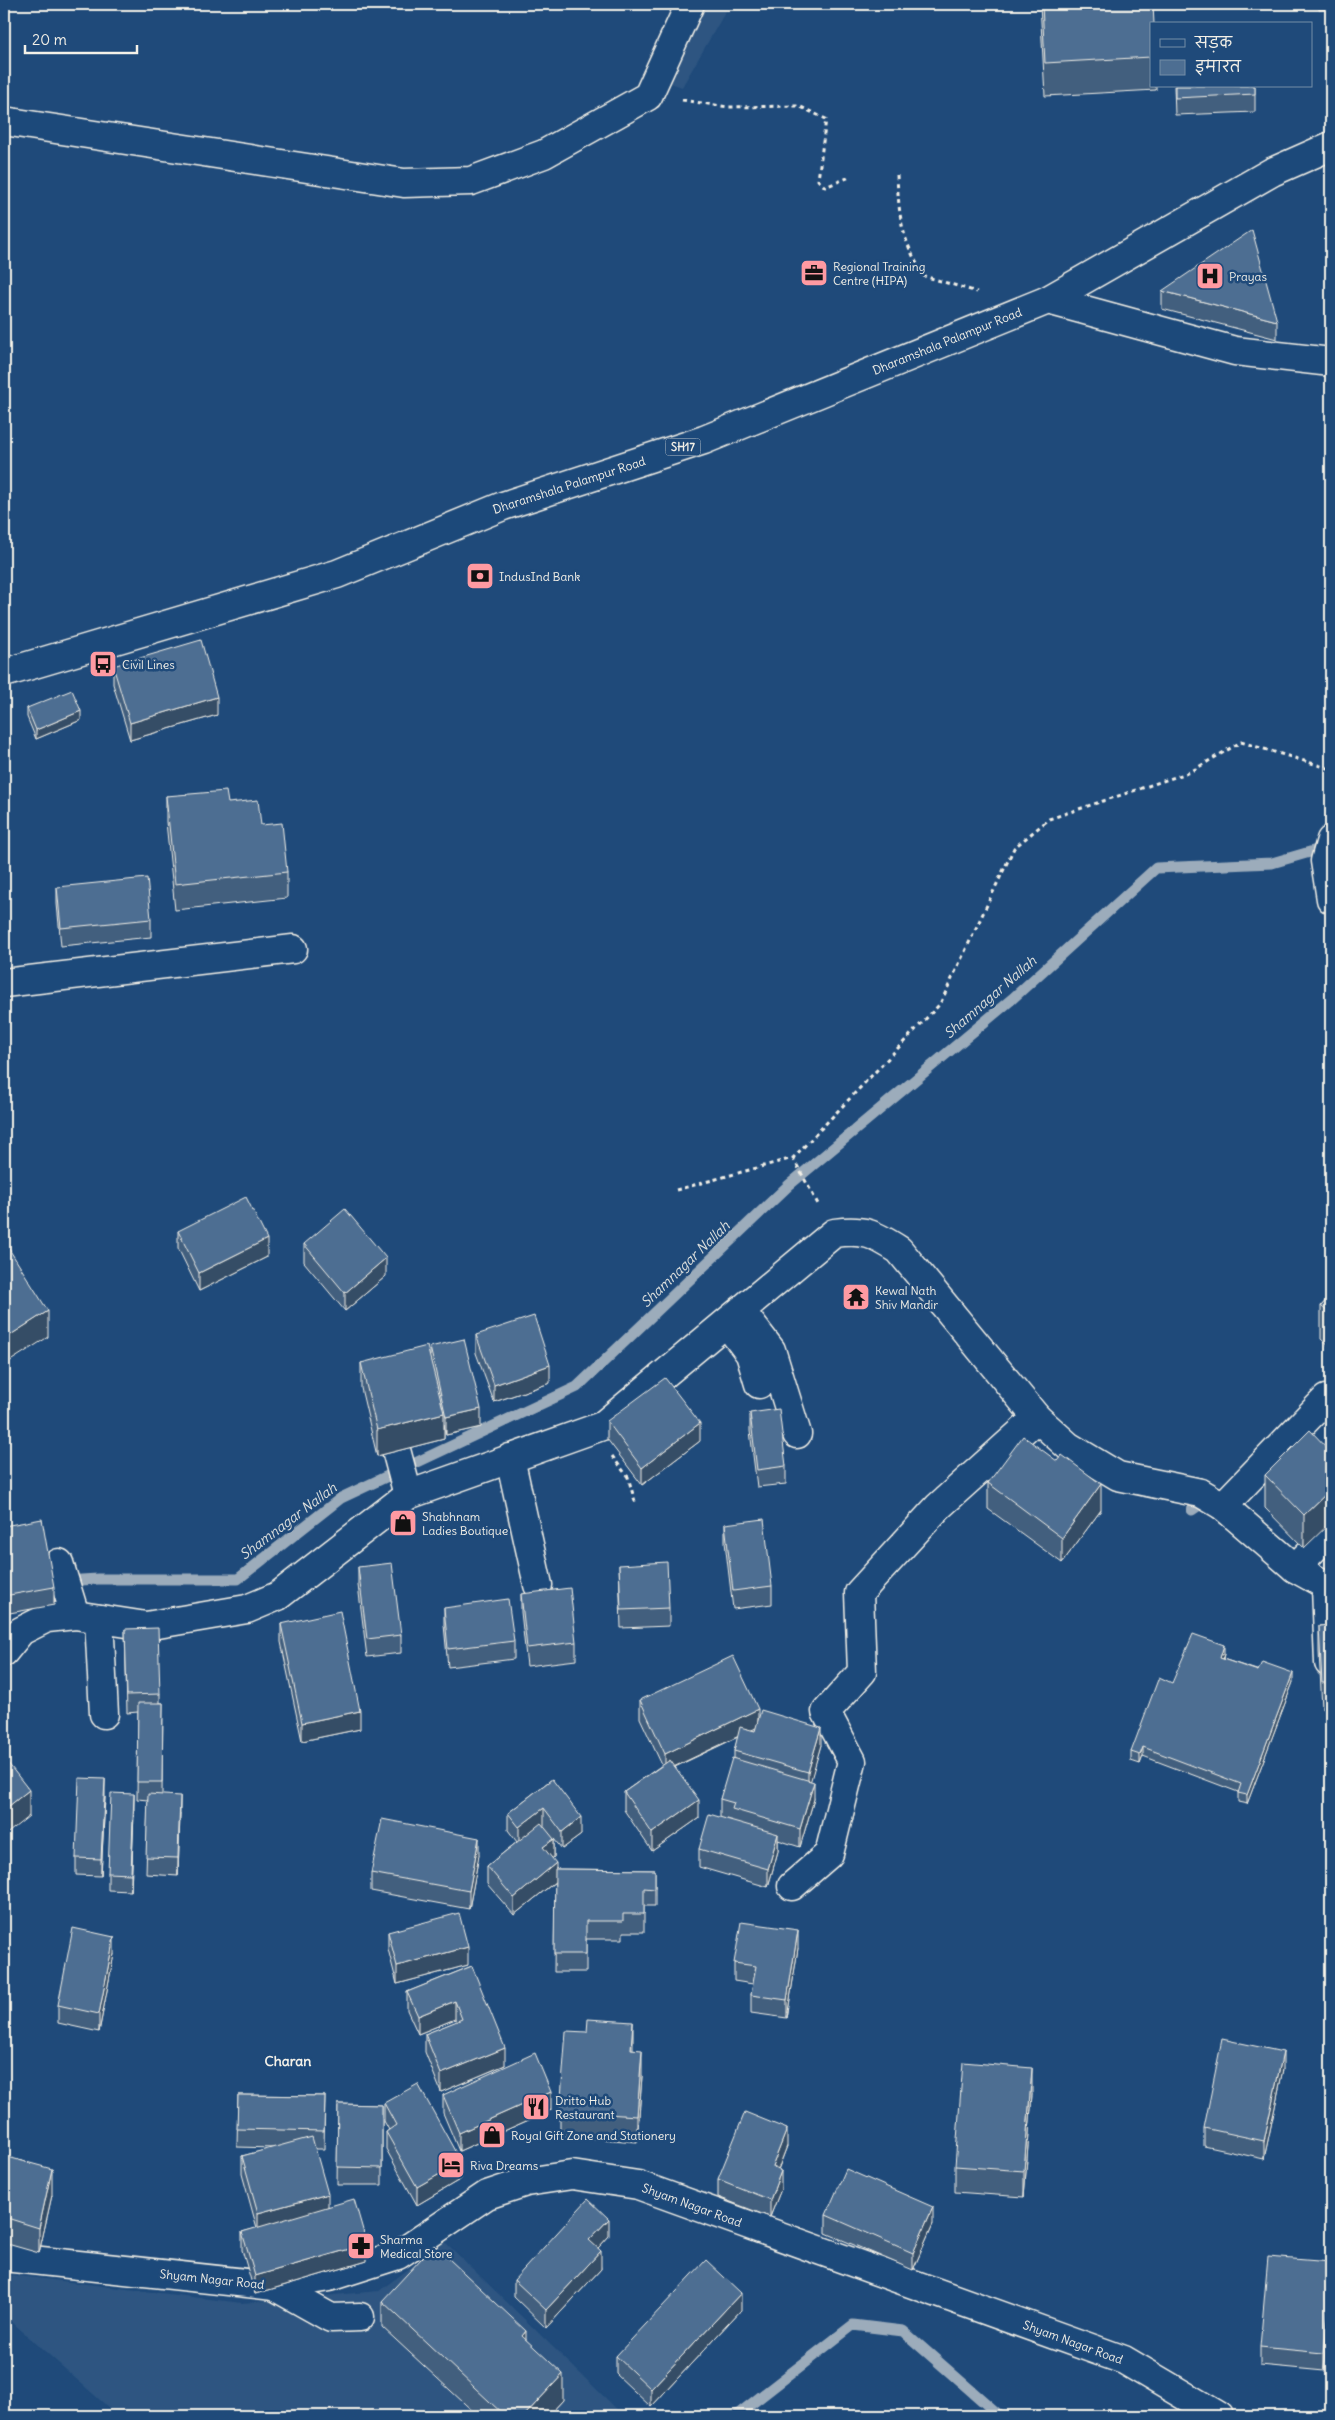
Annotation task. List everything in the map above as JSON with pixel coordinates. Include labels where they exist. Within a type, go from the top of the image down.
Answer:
[{"type":"street","points":[[4,121],[404,183],[471,181],[544,154],[648,96],[690,4]]},
{"type":"street","name":"Dharamshala Palampur Road","points":[[4,673],[337,574],[502,506],[704,440],[1048,300],[1272,172],[1331,146]]},
{"type":"street","points":[[1048,300],[1235,351],[1331,362]]},
{"type":"street","points":[[1331,840],[1324,861],[1331,899]]},
{"type":"street","points":[[4,983],[293,949]]},
{"type":"street","points":[[5,1647],[21,1631],[47,1618],[87,1617],[146,1626],[247,1609],[278,1596],[408,1495],[602,1426],[834,1233],[855,1230],[876,1236],[899,1250],[1037,1418],[1068,1446],[1118,1476],[1201,1494],[1223,1506],[1295,1568],[1329,1587],[1330,1685]]},
{"type":"street","points":[[734,1317],[750,1354],[759,1384]]},
{"type":"street","points":[[734,1317],[770,1350],[797,1434]]},
{"type":"street","points":[[1223,1506],[1326,1399]]},
{"type":"street","points":[[792,1886],[829,1854],[852,1761],[826,1712],[862,1672],[860,1593],[938,1507],[1037,1418]]},
{"type":"street","points":[[395,1446],[408,1495]]},
{"type":"street","points":[[502,1461],[511,1541]]},
{"type":"street","points":[[502,1461],[538,1584]]},
{"type":"street","points":[[1295,1568],[1331,1531]]},
{"type":"street","points":[[59,1563],[87,1617],[104,1714]]},
{"type":"street","name":"Shyam Nagar Road","points":[[4,2257],[274,2286],[329,2277],[398,2255],[487,2195],[526,2182],[572,2176],[638,2185],[1124,2360],[1220,2416]]},
{"type":"street","points":[[274,2286],[331,2318],[360,2317]]},
{"type":"path","points":[[648,96],[728,107],[799,106],[826,119],[818,180],[825,187],[850,177]]},
{"type":"path","points":[[897,175],[899,219],[906,244],[924,276],[980,293]]},
{"type":"path","points":[[676,1190],[793,1158],[940,1004],[1014,848],[1049,819],[1190,772],[1241,742],[1331,769]]},
{"type":"path","points":[[793,1158],[834,1233]]},
{"type":"path","points":[[588,1430],[628,1477],[636,1505]]},
{"type":"shaded area","points":[[704,4],[730,4],[682,87],[664,81]]},
{"type":"shaded area","points":[[445,2242],[624,2416],[118,2416],[4,2315],[4,2274],[242,2303],[379,2291]]},
{"type":"building","points":[[1042,4],[1153,4],[1154,22],[1150,22],[1150,57],[1045,63]]},
{"type":"building","points":[[1175,88],[1255,88],[1255,94],[1175,98]]},
{"type":"building","points":[[1252,230],[1277,321],[1162,291]]},
{"type":"building","points":[[201,640],[217,697],[130,723],[113,666]]},
{"type":"building","points":[[72,690],[81,711],[36,730],[27,708]]},
{"type":"building","points":[[226,791],[228,803],[258,800],[261,825],[282,823],[287,872],[175,884],[166,796]]},
{"type":"building","points":[[147,878],[151,919],[61,928],[57,887]]},
{"type":"building","points":[[246,1197],[267,1239],[199,1273],[178,1231]]},
{"type":"building","points":[[345,1209],[386,1258],[345,1293],[304,1244]]},
{"type":"building","points":[[4,1241],[48,1311],[4,1339]]},
{"type":"building","points":[[1331,1295],[1331,1315],[1321,1306]]},
{"type":"building","points":[[534,1316],[550,1365],[494,1385],[476,1335]]},
{"type":"building","points":[[464,1339],[481,1409],[446,1417],[430,1347]]},
{"type":"building","points":[[427,1346],[444,1413],[377,1430],[361,1363]]},
{"type":"building","points":[[665,1378],[700,1423],[642,1468],[607,1421]]},
{"type":"building","points":[[779,1409],[786,1466],[757,1470],[750,1413]]},
{"type":"building","points":[[1310,1430],[1331,1452],[1331,1489],[1304,1515],[1265,1475]]},
{"type":"building","points":[[1023,1436],[1057,1461],[1062,1455],[1101,1484],[1062,1538],[988,1483]]},
{"type":"building","points":[[42,1519],[54,1587],[4,1596],[4,1526]]},
{"type":"building","points":[[764,1519],[772,1586],[733,1591],[725,1524]]},
{"type":"building","points":[[667,1562],[669,1608],[621,1610],[619,1565]]},
{"type":"building","points":[[392,1563],[401,1635],[367,1639],[358,1567]]},
{"type":"building","points":[[570,1588],[576,1642],[527,1648],[521,1594]]},
{"type":"building","points":[[508,1599],[514,1641],[448,1649],[444,1608]]},
{"type":"building","points":[[340,1611],[360,1711],[302,1723],[281,1624]]},
{"type":"building","points":[[1331,1625],[1331,1683],[1322,1683],[1319,1626]]},
{"type":"building","points":[[158,1628],[160,1694],[127,1695],[125,1629]]},
{"type":"building","points":[[1193,1634],[1224,1645],[1220,1658],[1258,1671],[1262,1662],[1293,1673],[1247,1795],[1238,1793],[1241,1784],[1143,1747],[1140,1755],[1131,1752],[1159,1677],[1172,1683]]},
{"type":"building","points":[[733,1656],[758,1709],[665,1754],[640,1700]]},
{"type":"building","points":[[138,1703],[163,1703],[162,1782],[137,1782]]},
{"type":"building","points":[[761,1710],[821,1728],[808,1772],[734,1751],[740,1727],[755,1731]]},
{"type":"building","points":[[4,1758],[29,1790],[4,1810]]},
{"type":"building","points":[[732,1758],[814,1782],[800,1829],[732,1809],[734,1803],[720,1799]]},
{"type":"building","points":[[670,1760],[699,1800],[652,1833],[624,1792]]},
{"type":"building","points":[[79,1778],[105,1779],[101,1859],[76,1858]]},
{"type":"building","points":[[552,1779],[581,1817],[562,1832],[544,1808],[519,1827],[508,1813]]},
{"type":"building","points":[[111,1793],[134,1794],[131,1874],[108,1873]]},
{"type":"building","points":[[148,1794],[180,1796],[178,1858],[146,1857]]},
{"type":"building","points":[[709,1814],[778,1834],[768,1869],[699,1849]]},
{"type":"building","points":[[382,1819],[479,1838],[469,1891],[371,1873]]},
{"type":"building","points":[[541,1823],[554,1839],[543,1847],[556,1863],[514,1898],[487,1866]]},
{"type":"building","points":[[555,1869],[655,1870],[655,1889],[644,1888],[644,1914],[623,1914],[623,1921],[586,1921],[586,1954],[554,1954]]},
{"type":"building","points":[[459,1913],[468,1947],[397,1966],[388,1932]]},
{"type":"building","points":[[741,1922],[798,1930],[787,2000],[751,1995],[756,1966],[734,1963]]},
{"type":"building","points":[[73,1928],[114,1937],[99,2014],[58,2005]]},
{"type":"building","points":[[472,1966],[505,2048],[441,2074],[425,2034],[462,2019],[455,2001],[418,2016],[407,1992]]},
{"type":"building","points":[[588,2019],[633,2022],[631,2049],[642,2050],[637,2116],[560,2111],[566,2031],[587,2032]]},
{"type":"building","points":[[1222,2039],[1283,2052],[1264,2141],[1204,2128]]},
{"type":"building","points":[[535,2053],[551,2092],[459,2133],[443,2095]]},
{"type":"building","points":[[963,2062],[1032,2068],[1024,2171],[955,2166]]},
{"type":"building","points":[[418,2084],[461,2162],[417,2187],[386,2132],[396,2125],[384,2103]]},
{"type":"building","points":[[238,2095],[325,2096],[324,2131],[237,2129]]},
{"type":"building","points":[[338,2104],[382,2105],[382,2168],[337,2167]]},
{"type":"building","points":[[745,2112],[787,2129],[772,2167],[781,2171],[770,2200],[718,2179]]},
{"type":"building","points":[[312,2137],[328,2194],[258,2213],[242,2156]]},
{"type":"building","points":[[4,2156],[52,2169],[39,2228],[4,2217]]},
{"type":"building","points":[[846,2169],[933,2207],[913,2253],[826,2215]]},
{"type":"building","points":[[354,2199],[367,2244],[255,2276],[242,2232]]},
{"type":"building","points":[[588,2199],[609,2219],[589,2240],[601,2251],[546,2310],[514,2280]]},
{"type":"building","points":[[434,2245],[526,2331],[522,2336],[563,2374],[524,2416],[505,2416],[382,2301]]},
{"type":"building","points":[[1268,2257],[1331,2262],[1324,2353],[1260,2347]]},
{"type":"building","points":[[706,2260],[741,2293],[651,2389],[616,2356]]},
{"type":"waterway","name":"Shamnagar Nallah","points":[[65,1581],[98,1579],[238,1579],[341,1498],[577,1387],[789,1185],[1012,999],[1156,868],[1272,863],[1327,847]]},
{"type":"waterway","points":[[1192,1510],[1208,1499]]},
{"type":"waterway","points":[[736,2416],[853,2325],[903,2331],[1000,2416]]},
{"type":"waterway","points":[[4,2412],[8,2416]]},
{"type":"place","name":"Regional Training Centre (HIPA)","points":[[814,273]]},
{"type":"place","name":"Prayas","points":[[1210,276]]},
{"type":"place","name":"IndusInd Bank","points":[[480,576]]},
{"type":"place","name":"Civil Lines","points":[[103,664]]},
{"type":"place","name":"Kewal Nath Shiv Mandir","points":[[856,1297]]},
{"type":"place","name":"Shabhnam Ladies Boutique","points":[[403,1523]]},
{"type":"place","name":"Dritto Hub Restaurant","points":[[536,2107]]},
{"type":"place","name":"Royal Gift Zone and Stationery","points":[[492,2135]]},
{"type":"place","name":"Riva Dreams","points":[[451,2165]]},
{"type":"place","name":"Sharma Medical Store","points":[[361,2246]]},
{"type":"district","name":"Charan","points":[[288,2061]]}]
